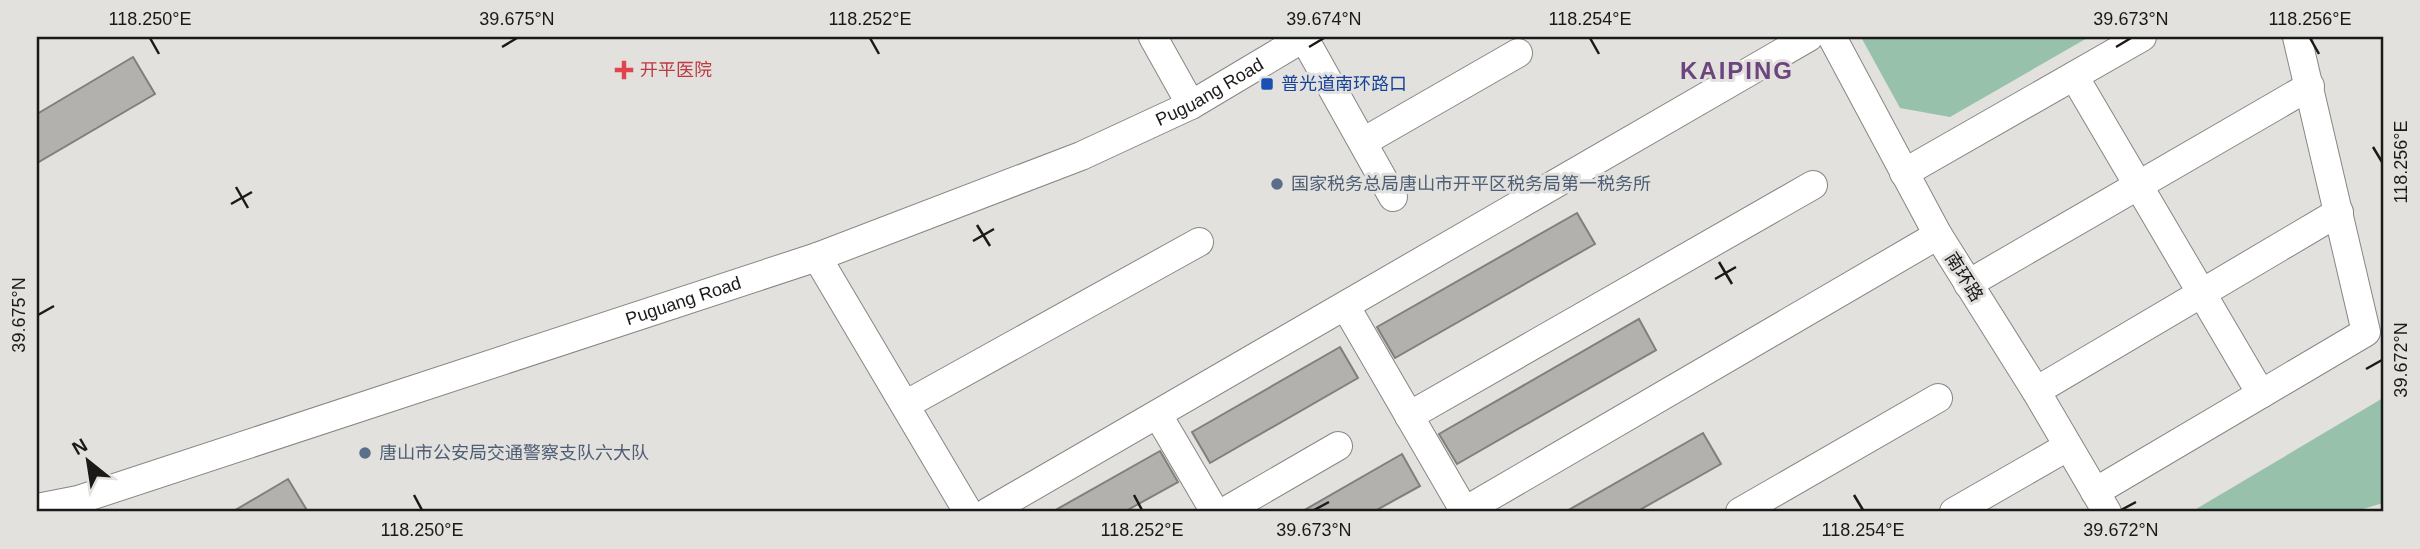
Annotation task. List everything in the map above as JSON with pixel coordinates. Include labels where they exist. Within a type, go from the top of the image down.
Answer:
[{"type":"street","points":[[1153,37],[1191,105]]},
{"type":"street","points":[[1305,37],[1393,197]]},
{"type":"street","name":"Puguang Road","points":[[37,508],[78,500],[817,257],[1081,156],[1191,105],[1305,37]]},
{"type":"street","points":[[988,512],[1809,37]]},
{"type":"street","name":"南环路","points":[[1832,37],[1938,235],[2036,391],[2101,502]]},
{"type":"street","points":[[1904,173],[2142,37]]},
{"type":"street","points":[[2101,502],[2261,394],[2367,332],[2297,37]]},
{"type":"street","points":[[1363,142],[1518,53]]},
{"type":"street","points":[[2074,76],[2261,394]]},
{"type":"street","points":[[1968,284],[2310,86]]},
{"type":"street","points":[[1409,416],[1814,185]]},
{"type":"street","points":[[2036,391],[2339,212]]},
{"type":"street","points":[[1346,307],[1464,512],[1938,235]]},
{"type":"street","points":[[905,405],[1199,242]]},
{"type":"street","points":[[817,257],[968,512]]},
{"type":"street","points":[[1740,512],[1938,398]]},
{"type":"street","points":[[1158,415],[1215,512]]},
{"type":"street","points":[[1224,512],[1338,446]]},
{"type":"street","points":[[1954,512],[2067,447]]},
{"type":"green space","points":[[1861,37],[2089,37],[1950,117],[1900,108]]},
{"type":"green space","points":[[2383,398],[2383,503],[2353,512],[2191,512]]},
{"type":"building","points":[[133,57],[155,94],[37,163],[37,114]]},
{"type":"building","points":[[1577,213],[1595,244],[1395,358],[1377,327]]},
{"type":"building","points":[[1639,319],[1656,350],[1457,464],[1439,434]]},
{"type":"building","points":[[1340,347],[1358,378],[1210,463],[1192,432]]},
{"type":"building","points":[[1703,433],[1721,464],[1636,512],[1565,512]]},
{"type":"building","points":[[1160,451],[1178,482],[1124,512],[1052,512]]},
{"type":"building","points":[[1402,454],[1420,486],[1373,512],[1301,512]]},
{"type":"building","points":[[288,479],[308,512],[232,512]]},
{"type":"place","name":"开平医院","points":[[624,70]]},
{"type":"place","name":"普光道南环路口","points":[[1267,84]]},
{"type":"place","name":"国家税务总局唐山市开平区税务局第一税务所","points":[[1277,184]]},
{"type":"place","name":"唐山市公安局交通警察支队六大队","points":[[365,453]]},
{"type":"district","name":"KAIPING","points":[[1737,70]]}]
